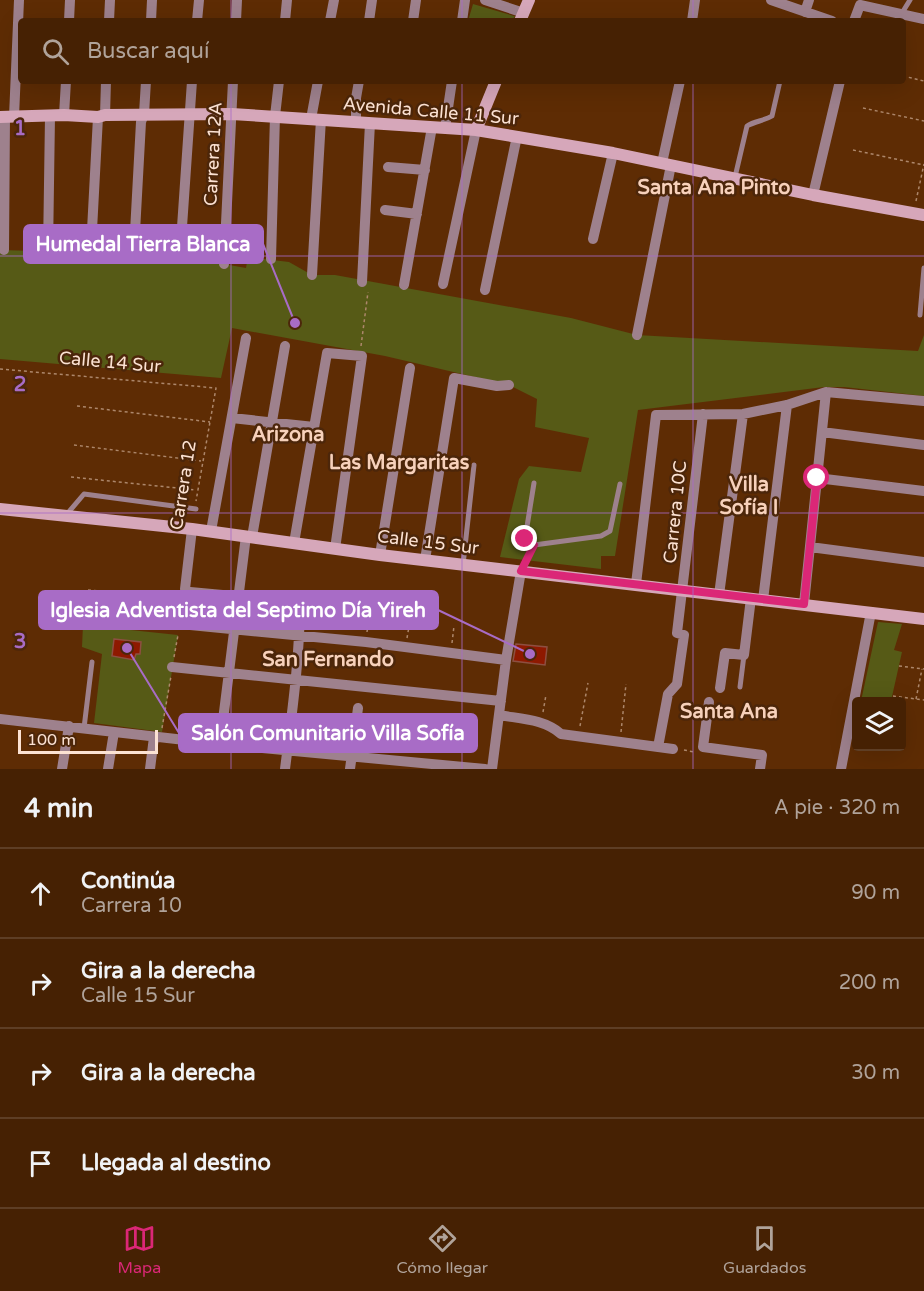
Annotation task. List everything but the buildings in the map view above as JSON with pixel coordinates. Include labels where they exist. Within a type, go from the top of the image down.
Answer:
[{"type":"street","points":[[4,250],[6,117],[19,0]]},
{"type":"street","points":[[69,18],[70,0]]},
{"type":"street","points":[[109,18],[110,0]]},
{"type":"street","points":[[151,18],[152,0]]},
{"type":"street","points":[[197,18],[199,0]]},
{"type":"street","points":[[236,18],[237,0]]},
{"type":"street","points":[[285,18],[287,0]]},
{"type":"street","points":[[331,18],[334,0]]},
{"type":"street","points":[[369,18],[372,0]]},
{"type":"street","points":[[413,18],[416,0]]},
{"type":"street","points":[[462,18],[465,0]]},
{"type":"street","points":[[485,0],[522,17],[529,0]]},
{"type":"street","points":[[692,18],[695,0]]},
{"type":"street","points":[[771,0],[823,18]]},
{"type":"street","points":[[805,12],[808,0]]},
{"type":"street","points":[[855,18],[860,5],[924,19]]},
{"type":"street","points":[[64,115],[66,84]]},
{"type":"street","points":[[91,249],[106,84]]},
{"type":"street","points":[[135,250],[141,122],[144,114],[146,84]]},
{"type":"street","points":[[180,256],[192,84]]},
{"type":"street","name":"Carrera 12A","points":[[225,264],[233,84]]},
{"type":"street","points":[[272,259],[275,116],[279,84]]},
{"type":"street","points":[[312,275],[318,84]]},
{"type":"street","points":[[356,122],[358,84]]},
{"type":"street","points":[[404,285],[425,170],[451,84]]},
{"type":"street","points":[[443,284],[476,129],[495,84]]},
{"type":"street","points":[[637,335],[679,84]]},
{"type":"street","points":[[813,195],[839,84]]},
{"type":"street","name":"Avenida Calle 11 Sur","points":[[6,117],[232,114],[476,129],[614,153],[813,195],[919,214]]},
{"type":"street","points":[[48,251],[50,116]]},
{"type":"street","points":[[365,285],[370,123]]},
{"type":"street","points":[[485,290],[517,136]]},
{"type":"street","points":[[593,239],[614,153]]},
{"type":"street","points":[[388,167],[425,170]]},
{"type":"street","points":[[385,210],[417,214]]},
{"type":"street","points":[[211,531],[246,338]]},
{"type":"street","points":[[220,744],[239,594],[285,346]]},
{"type":"street","points":[[294,543],[327,353],[361,354],[335,549]]},
{"type":"street","points":[[380,555],[410,368]]},
{"type":"street","points":[[425,560],[454,378],[496,386],[509,385]]},
{"type":"street","points":[[636,584],[656,415],[743,414],[787,405],[826,392],[924,401]]},
{"type":"street","points":[[804,604],[826,392]]},
{"type":"street","points":[[720,688],[725,653],[744,655],[757,599],[787,405]]},
{"type":"street","name":"Carrera 10C","points":[[658,747],[668,694],[677,684],[684,635],[677,633],[703,414]]},
{"type":"street","points":[[719,595],[743,414]]},
{"type":"street","points":[[232,418],[314,427]]},
{"type":"street","points":[[822,432],[924,445]]},
{"type":"street","points":[[817,478],[924,491]]},
{"type":"street","name":"Calle 15 Sur","points":[[0,509],[211,531],[380,555],[924,619]]},
{"type":"street","name":"Carrera 12","points":[[184,594],[192,529]]},
{"type":"street","points":[[810,547],[924,562]]},
{"type":"street","points":[[492,769],[506,660],[521,571]]},
{"type":"street","points":[[268,598],[300,600],[300,635],[285,769]]},
{"type":"street","points":[[841,769],[871,612]]},
{"type":"street","points":[[180,624],[322,637],[506,660]]},
{"type":"street","points":[[172,667],[501,701]]},
{"type":"street","points":[[709,702],[703,747],[762,754],[760,769]]},
{"type":"street","points":[[350,769],[358,708]]},
{"type":"street","points":[[499,715],[542,722],[551,725],[561,734],[673,749]]},
{"type":"street","points":[[0,719],[416,765],[485,769]]},
{"type":"street","points":[[62,769],[69,726]]},
{"type":"street","points":[[108,769],[114,732]]},
{"type":"street","points":[[150,769],[154,737]]},
{"type":"lane","points":[[902,14],[910,0]]},
{"type":"lane","points":[[735,179],[747,126],[772,116],[779,84]]},
{"type":"lane","points":[[920,315],[924,268]]},
{"type":"lane","points":[[463,565],[474,465]]},
{"type":"lane","points":[[534,483],[525,539],[534,545],[601,536],[610,531],[620,484]]},
{"type":"lane","points":[[66,516],[84,494],[195,509]]},
{"type":"lane","points":[[521,571],[534,545]]},
{"type":"lane","points":[[184,594],[239,594]]},
{"type":"lane","points":[[740,687],[744,655]]},
{"type":"lane","points":[[84,728],[92,662]]},
{"type":"path","points":[[906,77],[924,81]]},
{"type":"path","points":[[863,108],[924,121]]},
{"type":"path","points":[[853,150],[924,165],[919,214]]},
{"type":"path","points":[[361,354],[365,285]]},
{"type":"path","name":"Calle 14 Sur","points":[[0,369],[216,388]]},
{"type":"path","name":"Carrera 12","points":[[195,509],[216,388]]},
{"type":"path","points":[[77,406],[211,422]]},
{"type":"path","points":[[74,445],[202,461]]},
{"type":"path","points":[[71,477],[198,490]]},
{"type":"path","points":[[88,590],[184,594]]},
{"type":"path","points":[[322,637],[326,610]]},
{"type":"path","points":[[366,642],[370,610]]},
{"type":"path","points":[[405,647],[411,615]]},
{"type":"path","points":[[451,653],[454,626]]},
{"type":"path","points":[[899,666],[923,669],[916,699]]},
{"type":"path","points":[[579,736],[588,683]]},
{"type":"path","points":[[619,741],[626,684]]},
{"type":"path","points":[[542,722],[546,695]]},
{"type":"path","points":[[893,696],[924,700]]},
{"type":"path","points":[[673,749],[695,752],[703,747]]},
{"type":"shaded area","points":[[473,4],[515,16],[514,18],[469,18]]},
{"type":"shaded area","points":[[129,242],[135,250],[246,268],[248,257],[289,262],[312,275],[335,275],[571,318],[637,335],[918,351],[924,335],[924,396],[824,387],[638,410],[615,556],[601,556],[601,569],[500,557],[519,479],[529,466],[581,472],[589,438],[535,427],[537,399],[509,385],[385,356],[232,328],[221,378],[0,359],[0,250],[71,252],[112,248],[115,243]]},
{"type":"shaded area","points":[[878,622],[902,624],[894,650],[902,652],[892,697],[862,697]]},
{"type":"shaded area","points":[[83,625],[178,635],[162,732],[94,723],[102,654],[82,647]]},
{"type":"place","name":"Humedal Tierra Blanca","points":[[295,323]]},
{"type":"place","name":"Salón Comunitario Villa Sofía","points":[[127,648]]},
{"type":"place","name":"Iglesia Adventista del Septimo Día Yireh","points":[[530,654]]},
{"type":"district","name":"Santa Ana Pinto","points":[[714,187]]},
{"type":"district","name":"Arizona","points":[[288,434]]},
{"type":"district","name":"Las Margaritas","points":[[399,462]]},
{"type":"district","name":"Villa Sofía I","points":[[749,496]]},
{"type":"district","name":"San Fernando","points":[[328,659]]},
{"type":"district","name":"Santa Ana","points":[[729,711]]},
{"type":"route","points":[[525,539],[534,545],[521,571],[804,604],[817,478]]}]
